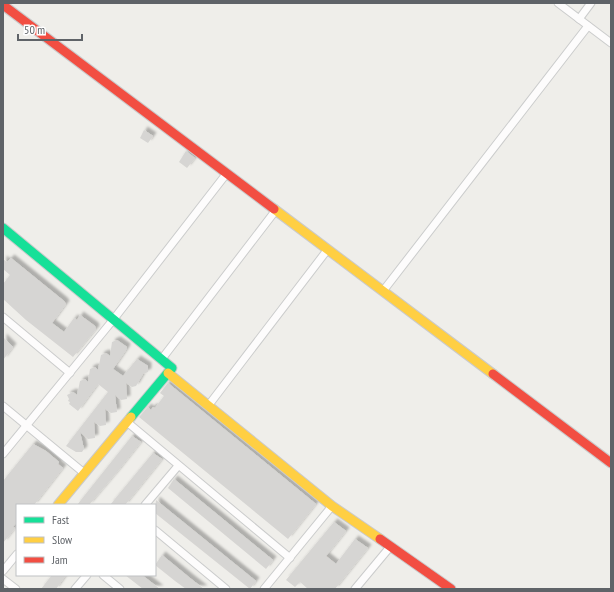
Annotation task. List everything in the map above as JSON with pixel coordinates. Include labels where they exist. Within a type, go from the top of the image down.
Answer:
[{"type":"street","points":[[558,3],[611,43]]},
{"type":"street","points":[[579,19],[591,3]]},
{"type":"street","points":[[3,5],[611,463]]},
{"type":"street","points":[[383,291],[588,26]]},
{"type":"street","points":[[3,454],[113,320],[226,173]]},
{"type":"street","points":[[161,360],[276,210]]},
{"type":"street","points":[[3,228],[172,368],[59,504]]},
{"type":"street","points":[[208,406],[328,249]]},
{"type":"street","points":[[3,317],[70,373]]},
{"type":"street","points":[[168,373],[332,506],[451,589]]},
{"type":"street","points":[[3,406],[84,473]]},
{"type":"street","points":[[127,422],[290,558]]},
{"type":"street","points":[[146,504],[178,466]]},
{"type":"street","points":[[264,589],[332,506]]},
{"type":"street","points":[[156,531],[226,589]]},
{"type":"street","points":[[355,589],[390,547]]},
{"type":"street","points":[[3,571],[16,555]]},
{"type":"street","points":[[75,589],[86,576]]},
{"type":"street","points":[[104,576],[120,589]]},
{"type":"street","points":[[3,579],[16,589]]},
{"type":"building","points":[[144,130],[153,136],[148,143],[140,138]]},
{"type":"building","points":[[186,151],[195,158],[187,168],[179,162]]},
{"type":"building","points":[[11,258],[66,304],[52,323],[64,332],[74,318],[77,320],[80,315],[95,326],[96,329],[73,357],[26,320],[3,299],[3,284],[10,275],[3,269],[3,259],[7,262]]},
{"type":"building","points":[[3,337],[13,347],[3,360]]},
{"type":"building","points":[[117,340],[127,347],[113,369],[123,376],[137,359],[148,366],[148,372],[143,374],[136,386],[132,387],[126,383],[127,399],[121,400],[115,395],[117,412],[111,413],[105,409],[106,425],[100,426],[94,422],[95,438],[88,439],[80,432],[84,449],[82,452],[76,452],[66,446],[108,392],[98,384],[78,411],[69,404],[70,402],[68,401],[69,399],[67,395],[73,392],[77,395],[80,381],[85,379],[88,382],[90,369],[95,367],[98,370],[101,355],[106,353],[110,356],[112,342]]},
{"type":"building","points":[[168,383],[316,504],[288,539],[139,417],[148,407],[151,410],[153,407],[155,408],[164,396],[160,393]]},
{"type":"building","points":[[132,436],[141,442],[90,504],[78,504]]},
{"type":"building","points":[[33,444],[46,451],[59,462],[58,464],[63,468],[35,504],[16,504],[16,523],[13,527],[15,528],[3,543],[3,481]]},
{"type":"building","points":[[153,453],[162,459],[126,504],[111,504]]},
{"type":"building","points":[[174,479],[273,560],[266,569],[168,488]]},
{"type":"building","points":[[156,500],[256,581],[250,589],[156,514]]},
{"type":"building","points":[[334,522],[346,531],[326,556],[336,564],[355,539],[368,548],[335,589],[308,589],[300,582],[295,587],[286,580]]},
{"type":"building","points":[[162,555],[204,589],[186,589],[156,566]]},
{"type":"building","points":[[51,576],[65,576],[56,589],[41,589]]},
{"type":"building","points":[[126,576],[143,576],[160,589],[143,589]]},
{"type":"traffic: fast","points":[[3,228],[172,368],[131,417]]},
{"type":"traffic: slow","points":[[274,209],[493,374]]},
{"type":"traffic: slow","points":[[168,373],[332,506],[380,539]]},
{"type":"traffic: slow","points":[[59,504],[131,417]]},
{"type":"traffic: jam","points":[[3,5],[274,209]]},
{"type":"traffic: jam","points":[[493,374],[611,463]]},
{"type":"traffic: jam","points":[[380,539],[451,589]]}]
